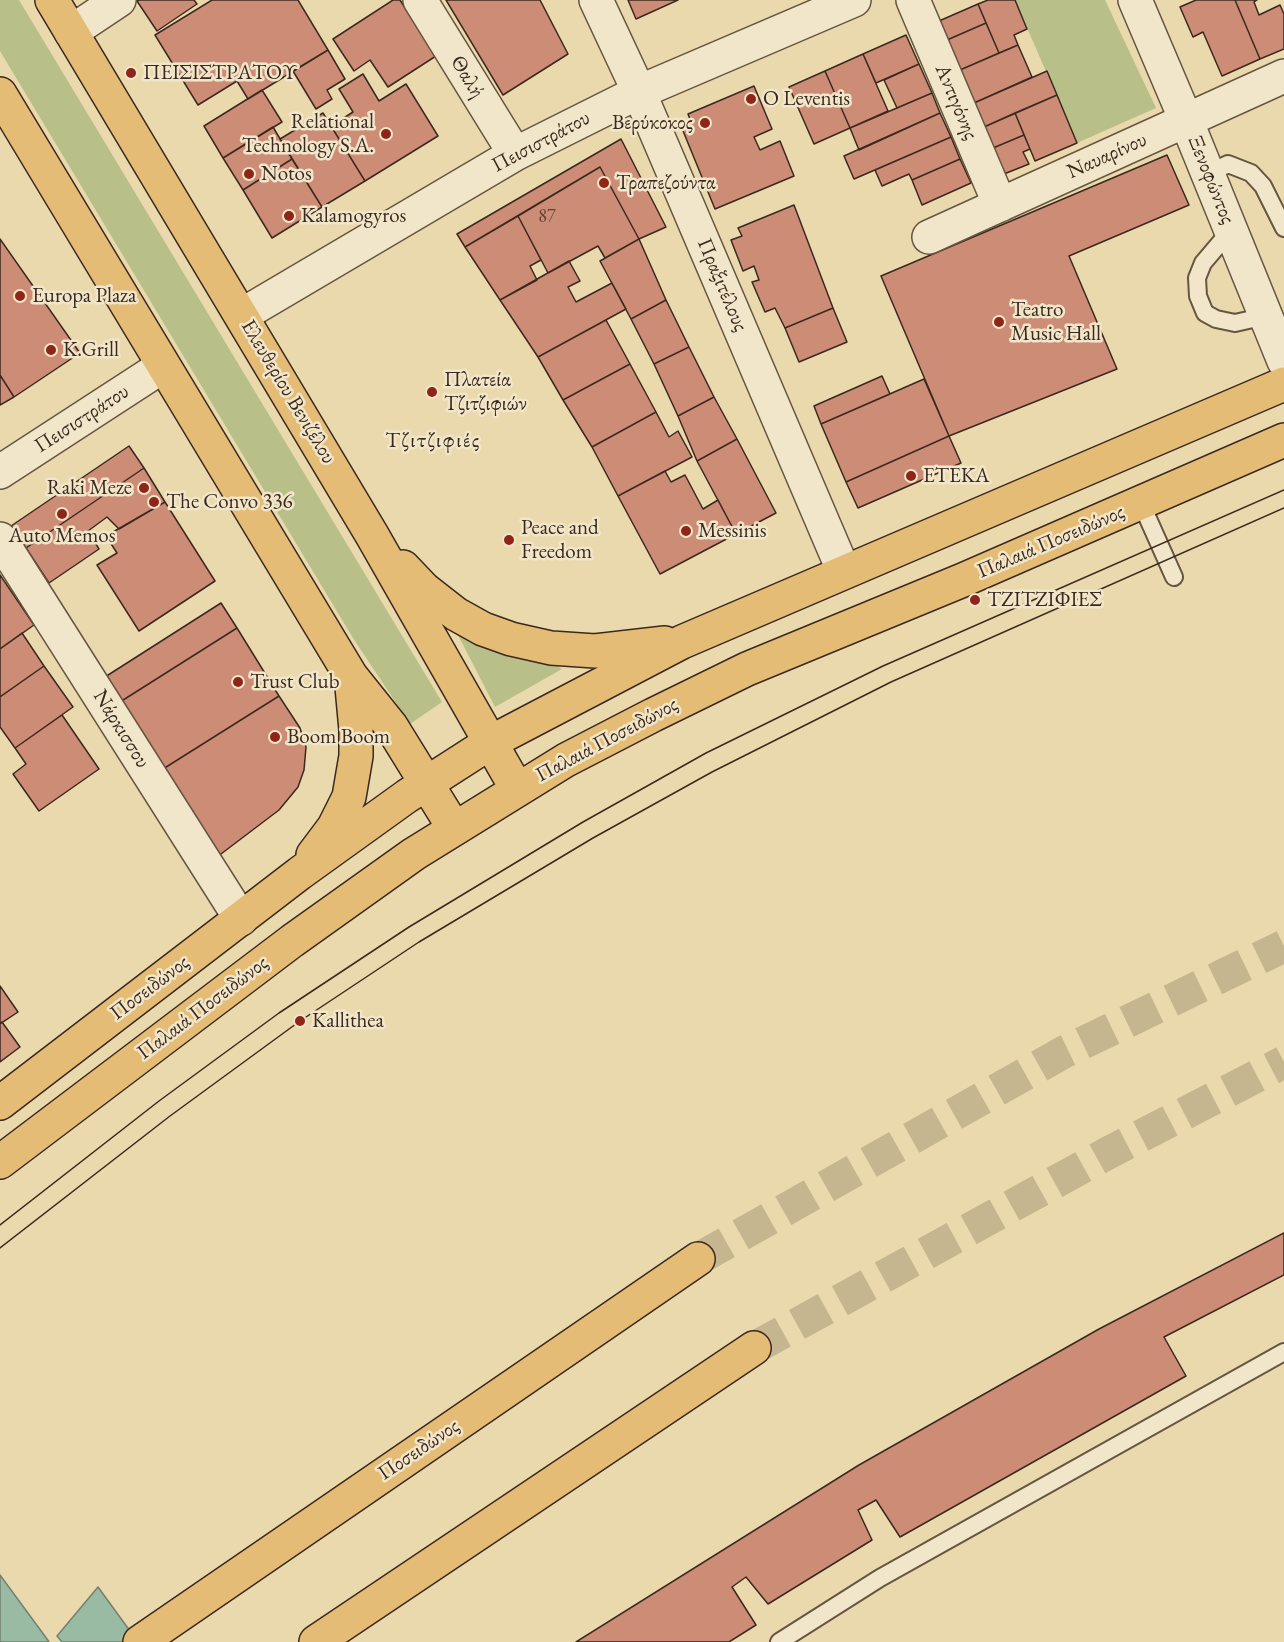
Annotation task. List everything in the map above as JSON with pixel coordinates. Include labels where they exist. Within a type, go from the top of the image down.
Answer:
[{"type":"main road","name":"Ελευθερίου Βενιζέλου","points":[[52,0],[372,535],[517,789]]},
{"type":"main road","points":[[0,94],[351,676],[391,726],[454,828]]},
{"type":"main road","points":[[300,873],[491,742],[682,642],[1284,384]]},
{"type":"main road","name":"Παλαιά Ποσειδώνος","points":[[0,1162],[292,942],[414,854],[566,760],[747,669],[1284,440]]},
{"type":"main road","points":[[1102,462],[1131,507]]},
{"type":"main road","points":[[372,535],[424,589],[456,614],[483,630],[531,644],[595,651],[682,642]]},
{"type":"main road","points":[[300,873],[334,826],[349,797],[356,756],[356,721],[351,676]]},
{"type":"main road","name":"Ποσειδώνος","points":[[0,1103],[300,873]]},
{"type":"main road","name":"Ποσειδώνος","points":[[153,1633],[698,1258]]},
{"type":"main road","points":[[316,1642],[754,1348]]},
{"type":"street","points":[[71,32],[119,0]]},
{"type":"street","name":"Θαλή","points":[[420,0],[515,154]]},
{"type":"street","name":"Πραξιτέλους","points":[[596,0],[639,92],[844,572]]},
{"type":"street","name":"Πεισιστράτου","points":[[242,315],[515,154],[639,92],[854,0]]},
{"type":"street","name":"Αντιγόνης","points":[[913,0],[1000,205]]},
{"type":"street","name":"Ξενοφώντος","points":[[1135,0],[1284,361]]},
{"type":"street","name":"Ναυαρίνου","points":[[929,237],[1284,76]]},
{"type":"street","name":"Πεισιστράτου","points":[[0,472],[163,366]]},
{"type":"street","name":"Νάρκισσου","points":[[0,539],[241,919]]},
{"type":"lane","points":[[1208,174],[1228,164],[1251,173],[1263,186],[1284,228]]},
{"type":"lane","points":[[1231,230],[1203,262],[1197,278],[1198,296],[1205,313],[1216,319],[1235,323],[1266,316]]},
{"type":"lane","points":[[1131,507],[1174,577]]},
{"type":"lane","points":[[779,1642],[880,1578],[1284,1352]]},
{"type":"shaded area","points":[[0,0],[19,0],[442,702],[410,724],[353,638],[0,51]]},
{"type":"shaded area","points":[[1015,0],[1105,0],[1156,108],[1077,143]]},
{"type":"shaded area","points":[[457,633],[552,663],[562,669],[495,707]]},
{"type":"shaded area","points":[[0,1575],[47,1639],[49,1642],[0,1642]]},
{"type":"shaded area","points":[[98,1587],[138,1642],[62,1642],[57,1636]]},
{"type":"building","points":[[194,0],[197,4],[157,31],[137,1]]},
{"type":"building","points":[[212,0],[298,0],[328,50],[248,99],[237,81],[198,105],[155,35]]},
{"type":"building","points":[[393,0],[400,0],[436,56],[388,87],[370,60],[354,71],[333,39]]},
{"type":"building","points":[[446,0],[540,0],[568,54],[503,95]]},
{"type":"building","points":[[628,0],[678,0],[636,19]]},
{"type":"building","points":[[988,0],[1015,0],[1027,29],[1014,35],[1018,45],[999,53],[978,4]]},
{"type":"building","points":[[1196,0],[1235,0],[1260,59],[1222,76],[1203,32],[1193,37],[1180,7]]},
{"type":"building","points":[[1235,0],[1257,0],[1254,2],[1259,15],[1280,5],[1284,14],[1284,49],[1260,59]]},
{"type":"building","points":[[978,4],[986,23],[947,40],[939,21]]},
{"type":"building","points":[[986,23],[999,53],[960,70],[947,40]]},
{"type":"building","points":[[906,35],[919,64],[876,83],[863,54]]},
{"type":"building","points":[[1018,45],[1032,77],[974,103],[960,70]]},
{"type":"building","points":[[328,50],[345,79],[327,90],[332,99],[316,109],[293,71]]},
{"type":"building","points":[[863,54],[888,111],[850,128],[825,71]]},
{"type":"building","points":[[919,64],[932,93],[897,108],[884,80]]},
{"type":"building","points":[[825,71],[850,128],[814,144],[789,87]]},
{"type":"building","points":[[1047,71],[1057,95],[984,127],[974,103]]},
{"type":"building","points":[[363,74],[379,101],[406,84],[438,136],[365,181],[331,126],[353,112],[339,89]]},
{"type":"building","points":[[754,86],[772,129],[754,137],[760,150],[780,141],[794,176],[715,209],[681,126],[691,122],[688,114]]},
{"type":"building","points":[[262,90],[282,122],[223,158],[204,126]]},
{"type":"building","points":[[932,93],[940,113],[859,150],[850,128]]},
{"type":"building","points":[[1057,95],[1077,143],[1035,161],[1015,113]]},
{"type":"building","points":[[323,113],[365,181],[322,207],[280,139]]},
{"type":"building","points":[[940,113],[951,137],[854,179],[844,156]]},
{"type":"building","points":[[1015,113],[1024,135],[993,148],[984,127]]},
{"type":"building","points":[[273,127],[292,159],[243,190],[223,158]]},
{"type":"building","points":[[1024,135],[1030,149],[1023,152],[1029,164],[1004,174],[993,148]]},
{"type":"building","points":[[951,137],[960,159],[912,180],[909,174],[882,186],[875,170]]},
{"type":"building","points":[[621,139],[666,227],[639,239],[600,167],[465,247],[457,234]]},
{"type":"building","name":"Teatro Music Hall","points":[[1167,155],[1189,205],[1069,256],[1117,369],[949,436],[881,276]]},
{"type":"building","points":[[292,159],[322,207],[272,238],[243,190]]},
{"type":"building","points":[[960,159],[971,183],[922,205],[912,180]]},
{"type":"building","points":[[600,167],[639,239],[605,258],[598,246],[548,273],[518,216]]},
{"type":"building","points":[[794,205],[833,308],[785,328],[775,308],[765,312],[752,282],[759,280],[754,266],[743,271],[731,240],[742,236],[738,228]]},
{"type":"building","points":[[518,216],[541,260],[530,266],[537,280],[500,300],[465,247]]},
{"type":"building","name":"Europa Plaza","points":[[0,239],[80,353],[14,397],[0,375]]},
{"type":"building","points":[[639,239],[666,300],[631,319],[600,261]]},
{"type":"building","points":[[569,261],[580,281],[568,287],[576,302],[612,283],[626,309],[538,357],[500,300]]},
{"type":"building","points":[[666,300],[689,347],[654,364],[631,319]]},
{"type":"building","points":[[833,308],[847,342],[799,362],[785,328]]},
{"type":"building","points":[[606,320],[630,364],[563,400],[538,357]]},
{"type":"building","points":[[689,347],[714,397],[678,416],[654,364]]},
{"type":"building","points":[[630,364],[656,412],[592,447],[563,400]]},
{"type":"building","points":[[0,375],[14,397],[0,405]]},
{"type":"building","points":[[882,376],[890,394],[821,424],[814,406]]},
{"type":"building","points":[[924,379],[949,436],[846,482],[821,424]]},
{"type":"building","points":[[714,397],[737,439],[697,461],[678,416]]},
{"type":"building","points":[[656,412],[669,437],[678,431],[692,457],[618,496],[592,447]]},
{"type":"building","points":[[949,436],[961,463],[858,508],[846,482]]},
{"type":"building","points":[[737,439],[776,513],[736,534],[697,461]]},
{"type":"building","points":[[129,446],[144,468],[26,548],[11,526]]},
{"type":"building","points":[[144,468],[165,502],[119,529],[107,517],[88,531],[99,549],[49,583],[26,548]]},
{"type":"building","points":[[665,471],[671,482],[685,475],[703,509],[718,500],[736,534],[660,574],[618,496]]},
{"type":"building","points":[[165,502],[215,581],[139,631],[97,565],[117,553],[106,536]]},
{"type":"building","points":[[0,575],[34,625],[0,649]]},
{"type":"building","points":[[221,603],[237,628],[120,702],[105,677]]},
{"type":"building","points":[[237,628],[279,696],[163,769],[120,702]]},
{"type":"building","points":[[22,633],[44,666],[0,697],[0,649]]},
{"type":"building","points":[[44,666],[73,707],[15,748],[0,727],[0,697]]},
{"type":"building","points":[[279,696],[300,728],[306,747],[304,770],[298,787],[279,810],[217,857],[163,769]]},
{"type":"building","points":[[62,715],[99,769],[39,811],[13,774],[26,764],[15,748]]},
{"type":"building","points":[[0,986],[18,1012],[0,1024]]},
{"type":"building","points":[[2,1022],[20,1047],[0,1062],[0,1024]]},
{"type":"building","points":[[1284,1233],[1284,1275],[1164,1337],[1186,1376],[900,1537],[876,1500],[858,1510],[872,1540],[768,1604],[746,1577],[732,1587],[756,1625],[729,1642],[576,1642],[859,1465],[1099,1329]]},
{"type":"tunnel","points":[[698,1259],[1064,1052],[1284,946]]},
{"type":"tunnel","points":[[754,1348],[1108,1153],[1284,1062]]},
{"type":"tram line","points":[[0,1225],[159,1101],[279,1013],[409,927],[583,822],[706,753],[883,666],[1284,490]]},
{"type":"tram line","points":[[0,1248],[170,1116],[300,1021],[419,942],[593,838],[712,772],[891,682],[1284,508]]},
{"type":"place","name":"ΠΕΙΣΙΣΤΡΑΤΟΥ","points":[[131,73]]},
{"type":"place","name":"O Leventis","points":[[751,99]]},
{"type":"place","name":"Βερύκοκος","points":[[705,123]]},
{"type":"place","name":"Relational Technology S.A.","points":[[386,134]]},
{"type":"place","name":"Notos","points":[[249,174]]},
{"type":"place","name":"Τραπεζούντα","points":[[604,183]]},
{"type":"place","name":"Kalamogyros","points":[[289,216]]},
{"type":"place","name":"Europa Plaza","points":[[20,296]]},
{"type":"place","name":"Teatro Music Hall","points":[[999,322]]},
{"type":"place","name":"K.Grill","points":[[51,350]]},
{"type":"place","name":"Πλατεία Τζιτζιφιών","points":[[432,392]]},
{"type":"place","name":"ΕΤΕΚΑ","points":[[911,476]]},
{"type":"place","name":"Raki Meze","points":[[144,488]]},
{"type":"place","name":"The Convo 336","points":[[154,502]]},
{"type":"place","name":"Auto Memos","points":[[62,514]]},
{"type":"place","name":"Messinis","points":[[686,531]]},
{"type":"place","name":"Peace and Freedom","points":[[509,540]]},
{"type":"place","name":"ΤΖΙΤΖΙΦΙΕΣ","points":[[975,600]]},
{"type":"place","name":"Trust Club","points":[[238,682]]},
{"type":"place","name":"Boom Boom","points":[[275,737]]},
{"type":"place","name":"Kallithea","points":[[300,1021]]},
{"type":"district","name":"Τζιτζιφιές","points":[[433,441]]}]
